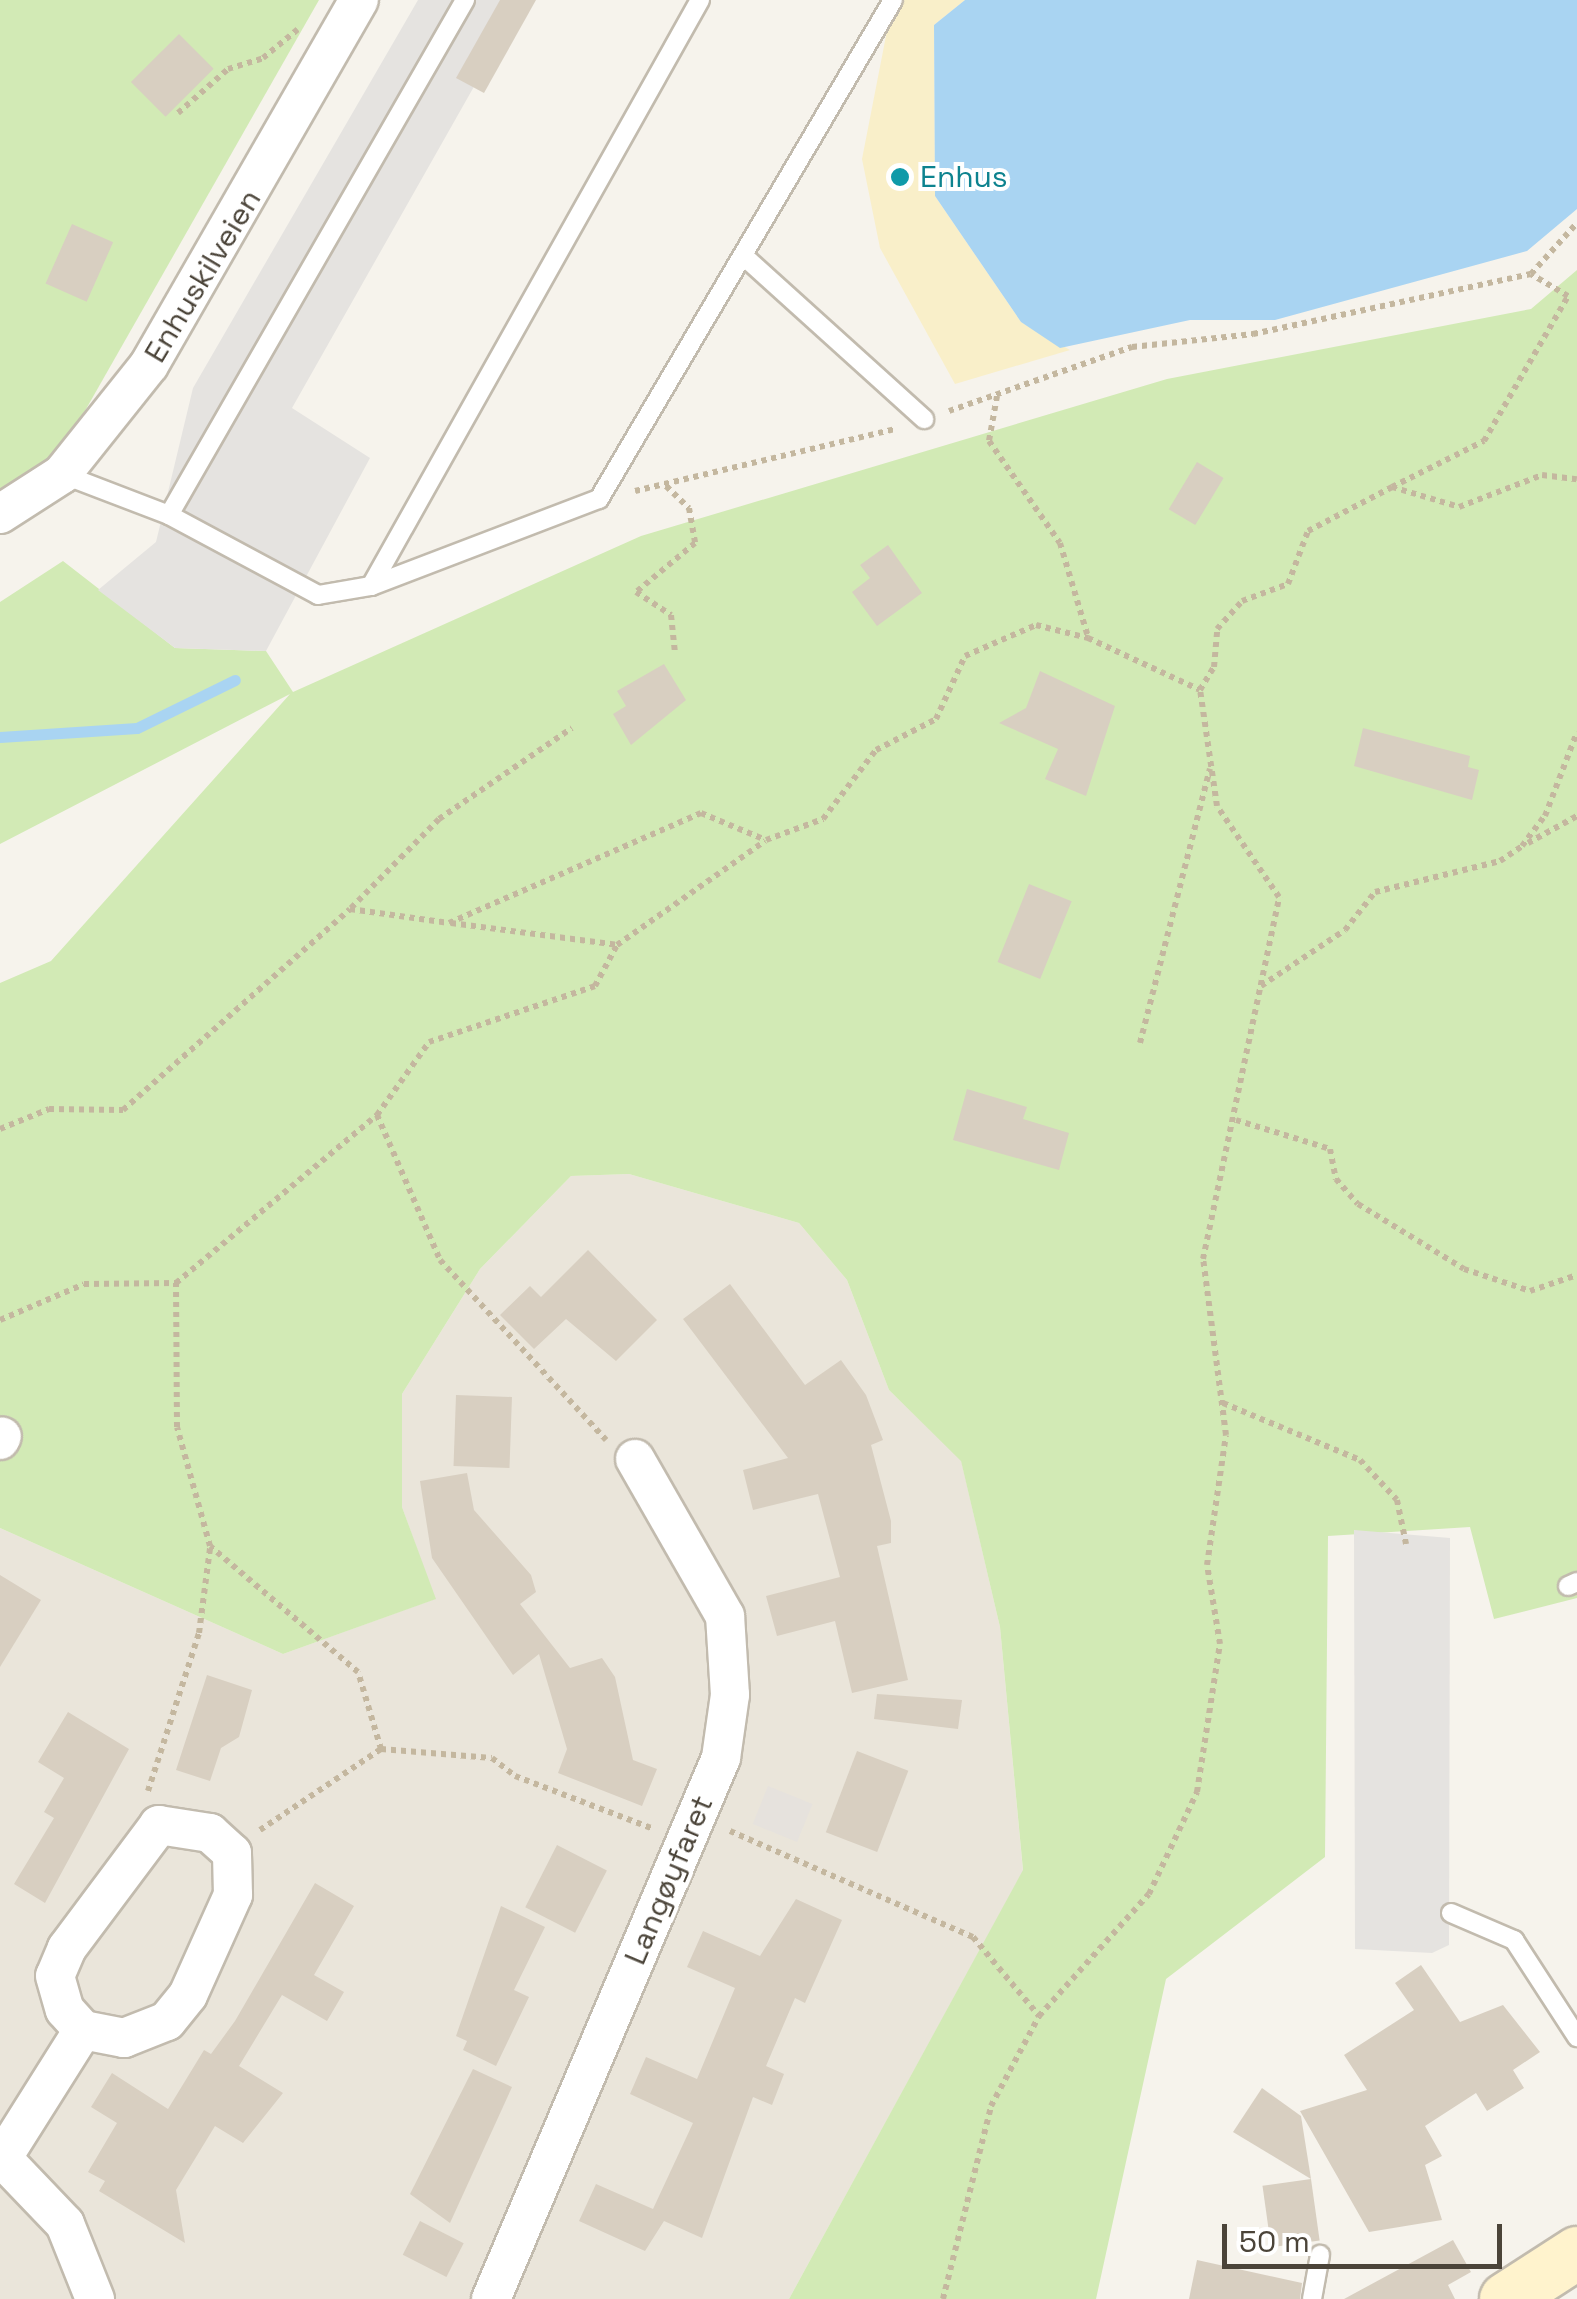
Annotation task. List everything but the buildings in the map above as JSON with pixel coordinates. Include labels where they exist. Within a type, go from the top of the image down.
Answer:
[{"type":"main road","points":[[1506,2299],[1577,2253]]},
{"type":"street","name":"Enhuskilveien","points":[[0,514],[62,474],[213,268],[359,0]]},
{"type":"street","name":"Langøyfaret","points":[[491,2299],[720,1758],[730,1695],[725,1616],[636,1459]]},
{"type":"street","points":[[180,1822],[232,1854],[233,1895],[168,2021],[124,2038],[84,2030],[65,2010],[55,1976],[138,1844],[180,1822]]},
{"type":"street","points":[[84,2030],[1,2156],[65,2224],[95,2299]]},
{"type":"lane","points":[[169,515],[465,0]]},
{"type":"lane","points":[[371,586],[700,0]]},
{"type":"lane","points":[[62,474],[169,515],[302,592],[371,586],[599,499],[746,258],[893,0]]},
{"type":"lane","points":[[746,258],[924,419]]},
{"type":"lane","points":[[1451,1914],[1514,1940],[1577,2037]]},
{"type":"lane","points":[[1312,2299],[1320,2256]]},
{"type":"path","points":[[178,113],[228,69],[263,58]]},
{"type":"path","points":[[599,499],[924,419],[1132,347],[1253,334],[1532,274],[1577,223]]},
{"type":"path","points":[[943,2299],[992,2106],[1039,2016],[1149,1894],[1197,1792],[1220,1644],[1207,1565],[1226,1434],[1203,1259],[1236,1120],[1278,898],[1217,806],[1200,690],[1214,667],[1218,629],[1242,601],[1288,584],[1308,531],[1484,441],[1568,296],[1532,274]]},
{"type":"path","points":[[997,396],[989,441],[1060,543],[1088,638]]},
{"type":"path","points":[[1392,487],[1458,507],[1542,475],[1577,479]]},
{"type":"path","points":[[665,485],[689,508],[695,542],[636,592],[671,615],[675,652]]},
{"type":"path","points":[[0,1320],[84,1284],[176,1283],[377,1116],[429,1042],[595,986],[617,946],[766,840],[823,819],[876,750],[936,718],[965,656],[1036,625],[1088,638],[1200,690]]},
{"type":"path","points":[[0,1129],[48,1109],[123,1110],[350,908],[439,819],[572,728]]},
{"type":"path","points":[[1522,846],[1545,816],[1577,732]]},
{"type":"path","points":[[1140,1043],[1190,818],[1211,766]]},
{"type":"path","points":[[449,923],[701,814],[766,840]]},
{"type":"path","points":[[1260,987],[1345,930],[1375,892],[1500,861],[1577,816]]},
{"type":"path","points":[[350,908],[617,946]]},
{"type":"path","points":[[377,1116],[440,1260],[520,1340],[590,1430],[636,1459]]},
{"type":"path","points":[[1236,1120],[1330,1150],[1336,1179],[1358,1204],[1464,1269],[1530,1291],[1577,1288]]},
{"type":"path","points":[[1564,1286],[1577,1275]]},
{"type":"path","points":[[138,1844],[199,1632],[210,1546],[178,1426],[176,1283]]},
{"type":"path","points":[[1222,1403],[1360,1460],[1397,1500],[1406,1544]]},
{"type":"path","points":[[210,1546],[358,1672],[381,1749]]},
{"type":"path","points":[[232,1854],[300,1795],[381,1749],[492,1758],[515,1776],[693,1829],[973,1938],[1039,2016]]},
{"type":"shaded area","points":[[418,0],[523,0],[292,408],[370,458],[266,651],[175,648],[98,590],[156,542],[193,388]]},
{"type":"shaded area","points":[[629,1174],[799,1223],[847,1280],[889,1390],[961,1460],[1000,1627],[1023,1871],[789,2299],[0,2299],[0,1528],[283,1654],[435,1599],[402,1507],[402,1394],[480,1269],[571,1176]]},
{"type":"shaded area","points":[[1354,1530],[1450,1538],[1449,1945],[1432,1953],[1355,1949]]},
{"type":"shaded area","points":[[768,1786],[813,1804],[797,1842],[753,1824]]},
{"type":"green space","points":[[0,0],[319,0],[53,467],[0,500]]},
{"type":"green space","points":[[1577,270],[1577,1598],[1494,1619],[1470,1527],[1328,1536],[1325,1857],[1166,1979],[1096,2299],[789,2299],[1023,1870],[1000,1627],[961,1461],[889,1390],[847,1280],[799,1223],[629,1174],[571,1176],[480,1269],[402,1394],[402,1507],[436,1599],[283,1654],[0,1528],[0,983],[51,961],[290,694],[0,844],[0,602],[63,561],[175,648],[266,651],[293,692],[641,536],[1167,379],[1531,309]]},
{"type":"sand","name":"Enhus","points":[[893,0],[965,0],[934,25],[935,196],[1021,322],[1070,350],[955,384],[880,248],[862,159]]},
{"type":"water","points":[[965,0],[1577,0],[1577,209],[1527,251],[1275,320],[1190,320],[1060,348],[1021,322],[935,196],[934,25]]},
{"type":"waterway","points":[[0,737],[137,728],[235,680]]},
{"type":"place","name":"Enhus","points":[[900,177]]}]
